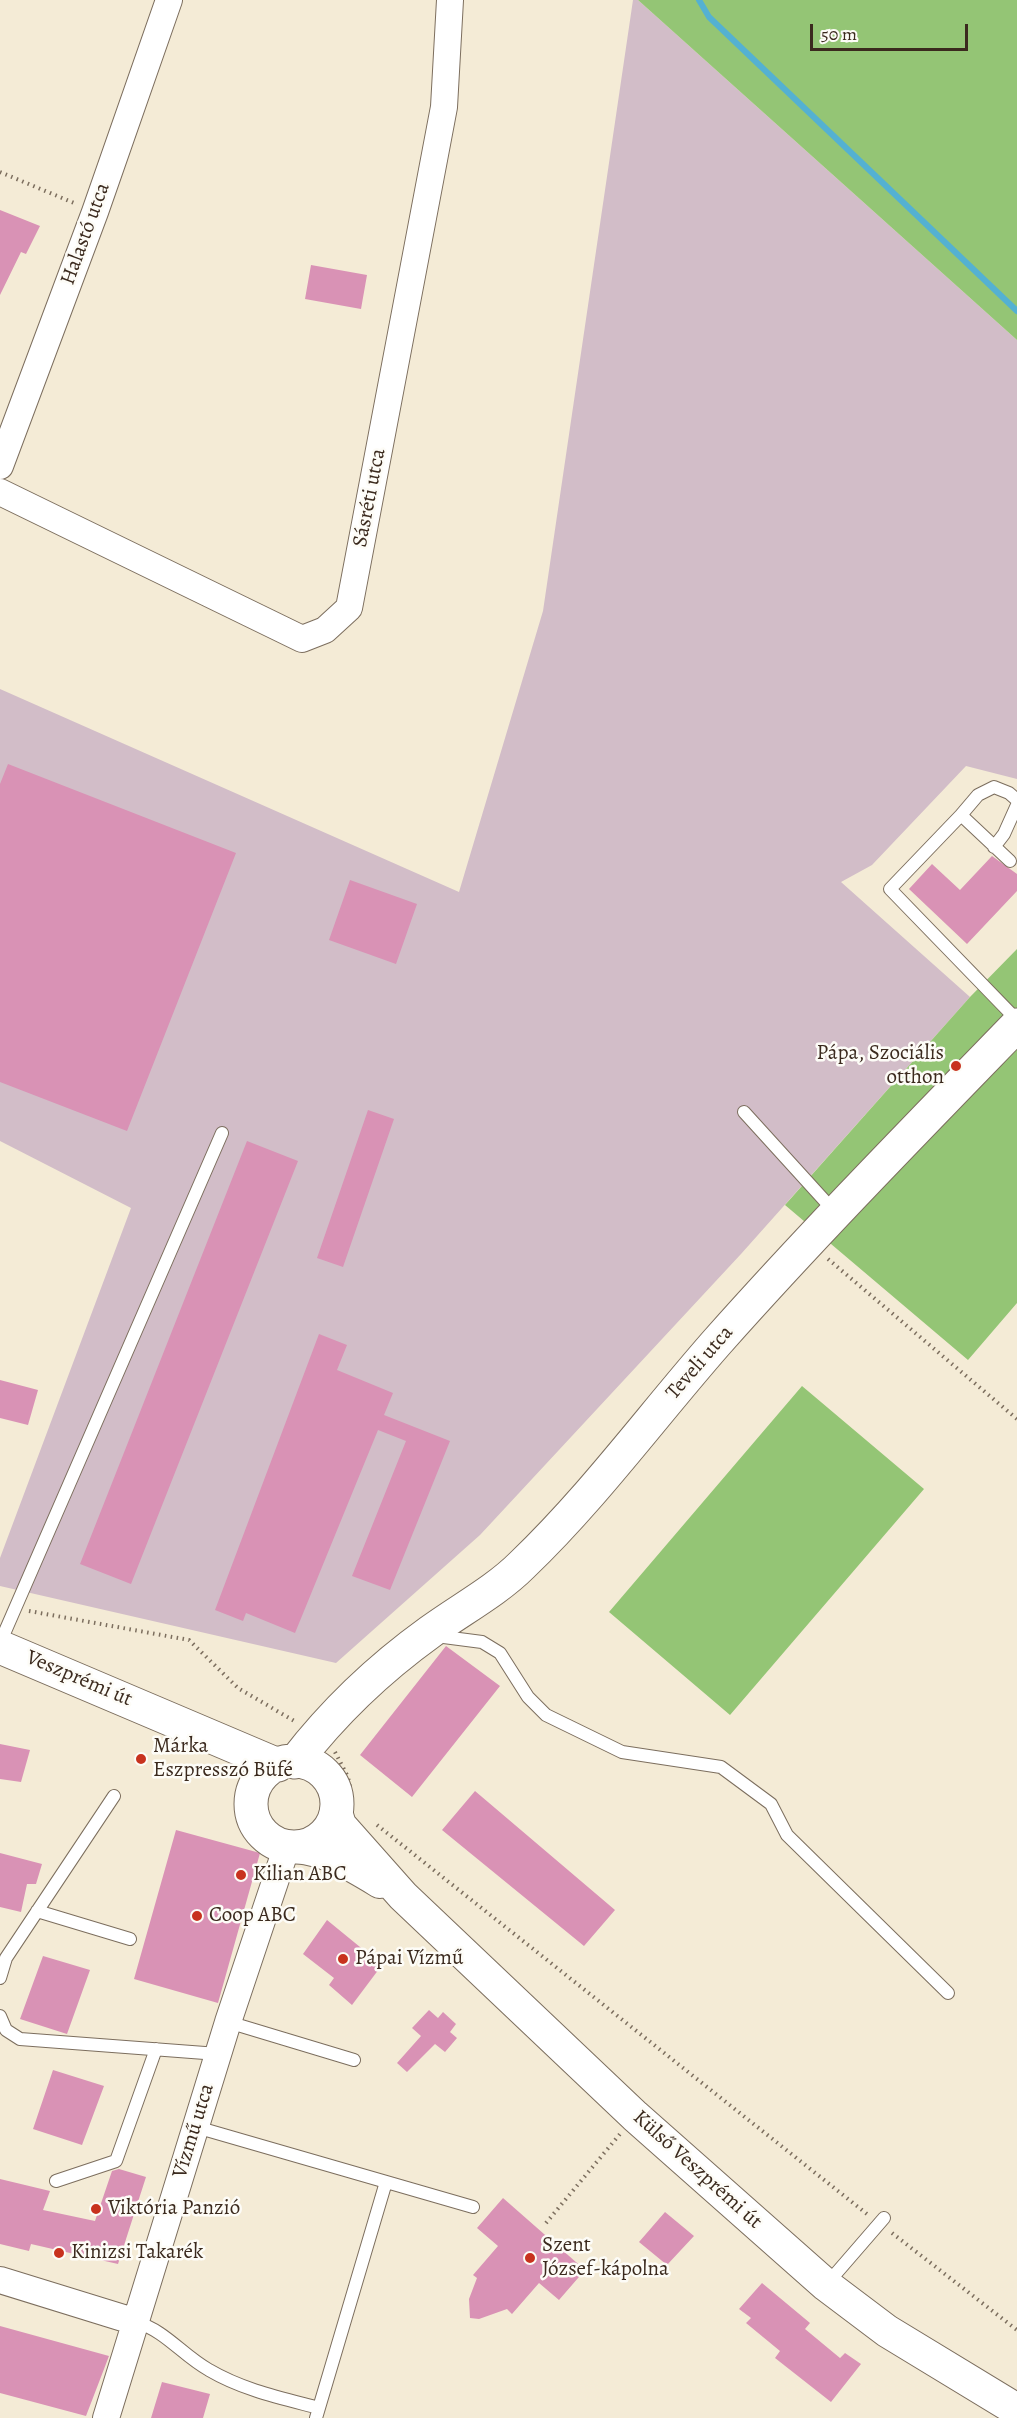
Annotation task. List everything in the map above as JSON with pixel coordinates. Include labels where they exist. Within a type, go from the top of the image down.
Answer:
[{"type":"main road","name":"Teveli utca","points":[[286,1763],[325,1742],[369,1683],[426,1635],[520,1568],[575,1510],[689,1374],[807,1241],[1017,1022]]},
{"type":"main road","name":"Veszprémi út","points":[[0,1645],[158,1713],[286,1763]]},
{"type":"main road","name":"Veszprémi út","points":[[158,1713],[225,1762],[241,1779],[252,1799]]},
{"type":"main road","points":[[325,1742],[340,1798],[333,1821],[322,1837],[291,1846],[278,1844],[263,1833],[254,1817],[252,1799],[260,1779],[286,1763],[320,1770],[340,1798]]},
{"type":"street","name":"Halastó utca","points":[[0,466],[95,212],[169,0]]},
{"type":"street","name":"Sásréti utca","points":[[0,492],[302,639],[325,630],[349,608],[444,106],[450,0]]},
{"type":"street","name":"Külső Veszprémi út","points":[[340,1798],[340,1825],[403,1896],[635,2116],[826,2285],[887,2331],[1017,2410]]},
{"type":"street","name":"Külső Veszprémi út","points":[[291,1846],[315,1849],[343,1859],[403,1896]]},
{"type":"street","name":"Vízmű utca","points":[[106,2418],[228,2022],[291,1846]]},
{"type":"street","points":[[0,2280],[136,2322]]},
{"type":"lane","points":[[1017,800],[1009,792],[994,787],[978,795],[890,889],[1017,1022]]},
{"type":"lane","points":[[994,847],[1004,834],[1017,805]]},
{"type":"lane","points":[[961,815],[1010,861]]},
{"type":"lane","points":[[744,1112],[835,1212]]},
{"type":"lane","points":[[0,1645],[222,1133]]},
{"type":"lane","points":[[426,1635],[482,1642],[500,1653],[528,1697],[546,1715],[622,1752],[721,1767],[730,1773],[771,1804],[787,1835],[948,1993]]},
{"type":"lane","points":[[0,1978],[6,1958],[114,1796]]},
{"type":"lane","points":[[37,1911],[130,1939]]},
{"type":"lane","points":[[0,2016],[6,2030],[20,2039],[218,2054]]},
{"type":"lane","points":[[228,2022],[354,2060]]},
{"type":"lane","points":[[56,2181],[116,2161],[156,2049]]},
{"type":"lane","points":[[196,2127],[473,2207]]},
{"type":"lane","points":[[136,2322],[154,2327],[189,2356],[227,2380],[317,2413],[386,2182]]},
{"type":"lane","points":[[826,2285],[882,2221]]},
{"type":"path","points":[[0,172],[95,212]]},
{"type":"path","points":[[807,1241],[1017,1419]]},
{"type":"path","points":[[16,1609],[189,1640],[238,1688],[325,1742],[348,1777],[340,1798]]},
{"type":"path","points":[[368,1817],[1017,2330]]},
{"type":"path","points":[[546,2223],[635,2116]]},
{"type":"shaded area","points":[[633,0],[638,0],[1017,340],[1017,779],[966,766],[872,865],[841,882],[970,997],[741,1254],[480,1535],[336,1663],[0,1586],[0,1558],[131,1208],[0,1141],[0,689],[459,892],[543,611]]},
{"type":"green space","points":[[638,0],[1017,0],[1017,340]]},
{"type":"green space","points":[[1017,949],[1017,1303],[968,1360],[785,1205],[970,997]]},
{"type":"green space","points":[[802,1386],[924,1489],[730,1715],[609,1612]]},
{"type":"building","points":[[0,210],[40,226],[26,254],[21,252],[0,295]]},
{"type":"building","points":[[311,265],[367,275],[361,309],[305,299]]},
{"type":"building","points":[[8,764],[236,853],[127,1131],[0,1082],[0,784]]},
{"type":"building","points":[[992,856],[1017,874],[1017,891],[967,944],[909,889],[932,864],[960,890]]},
{"type":"building","points":[[350,880],[417,904],[396,964],[329,940]]},
{"type":"building","points":[[368,1110],[394,1119],[343,1267],[317,1258]]},
{"type":"building","points":[[247,1141],[298,1161],[131,1584],[80,1564]]},
{"type":"building","points":[[319,1334],[347,1345],[337,1370],[393,1393],[384,1415],[450,1441],[390,1590],[352,1576],[406,1441],[378,1430],[295,1633],[246,1613],[243,1621],[215,1610]]},
{"type":"building","points":[[0,1380],[38,1390],[28,1425],[0,1418]]},
{"type":"building","points":[[446,1646],[500,1686],[412,1797],[360,1755]]},
{"type":"building","points":[[0,1744],[30,1750],[21,1782],[0,1779]]},
{"type":"building","points":[[475,1791],[615,1910],[584,1946],[442,1830]]},
{"type":"building","name":"Coop ABC","points":[[176,1830],[260,1853],[218,2003],[134,1979]]},
{"type":"building","points":[[0,1853],[42,1864],[36,1884],[27,1884],[21,1912],[0,1907]]},
{"type":"building","name":"Pápai Vízmű","points":[[327,1920],[382,1965],[352,2005],[329,1985],[334,1978],[303,1954]]},
{"type":"building","points":[[43,1956],[90,1970],[67,2034],[20,2019]]},
{"type":"building","points":[[429,2010],[438,2018],[443,2012],[456,2024],[450,2032],[457,2038],[445,2052],[435,2044],[407,2072],[397,2063],[421,2036],[412,2028]]},
{"type":"building","points":[[53,2070],[104,2086],[82,2145],[33,2129]]},
{"type":"building","points":[[119,2169],[146,2177],[118,2264],[31,2244],[29,2251],[0,2244],[0,2179],[50,2191],[43,2210],[95,2221],[112,2171]]},
{"type":"building","name":"Szent József-kápolna","points":[[503,2198],[585,2270],[559,2300],[539,2283],[512,2314],[507,2309],[479,2319],[470,2318],[469,2299],[477,2278],[473,2275],[498,2246],[477,2228]]},
{"type":"building","points":[[665,2212],[694,2236],[667,2265],[639,2242]]},
{"type":"building","points":[[762,2283],[810,2323],[805,2329],[840,2358],[845,2353],[861,2364],[831,2402],[775,2358],[780,2351],[746,2323],[751,2318],[739,2309]]},
{"type":"building","points":[[0,2326],[109,2356],[86,2416],[0,2393]]},
{"type":"building","points":[[162,2382],[210,2394],[203,2418],[151,2418]]},
{"type":"waterway","points":[[699,0],[709,17],[1017,311]]},
{"type":"place","name":"Pápa, Szociális otthon","points":[[956,1066]]},
{"type":"place","name":"Márka Eszpresszó Büfé","points":[[141,1759]]},
{"type":"place","name":"Kilian ABC","points":[[241,1875]]},
{"type":"place","name":"Coop ABC","points":[[197,1916]]},
{"type":"place","name":"Pápai Vízmű","points":[[343,1959]]},
{"type":"place","name":"Viktória Panzió","points":[[96,2209]]},
{"type":"place","name":"Kinizsi Takarék","points":[[59,2253]]},
{"type":"place","name":"Szent József-kápolna","points":[[530,2258]]}]
